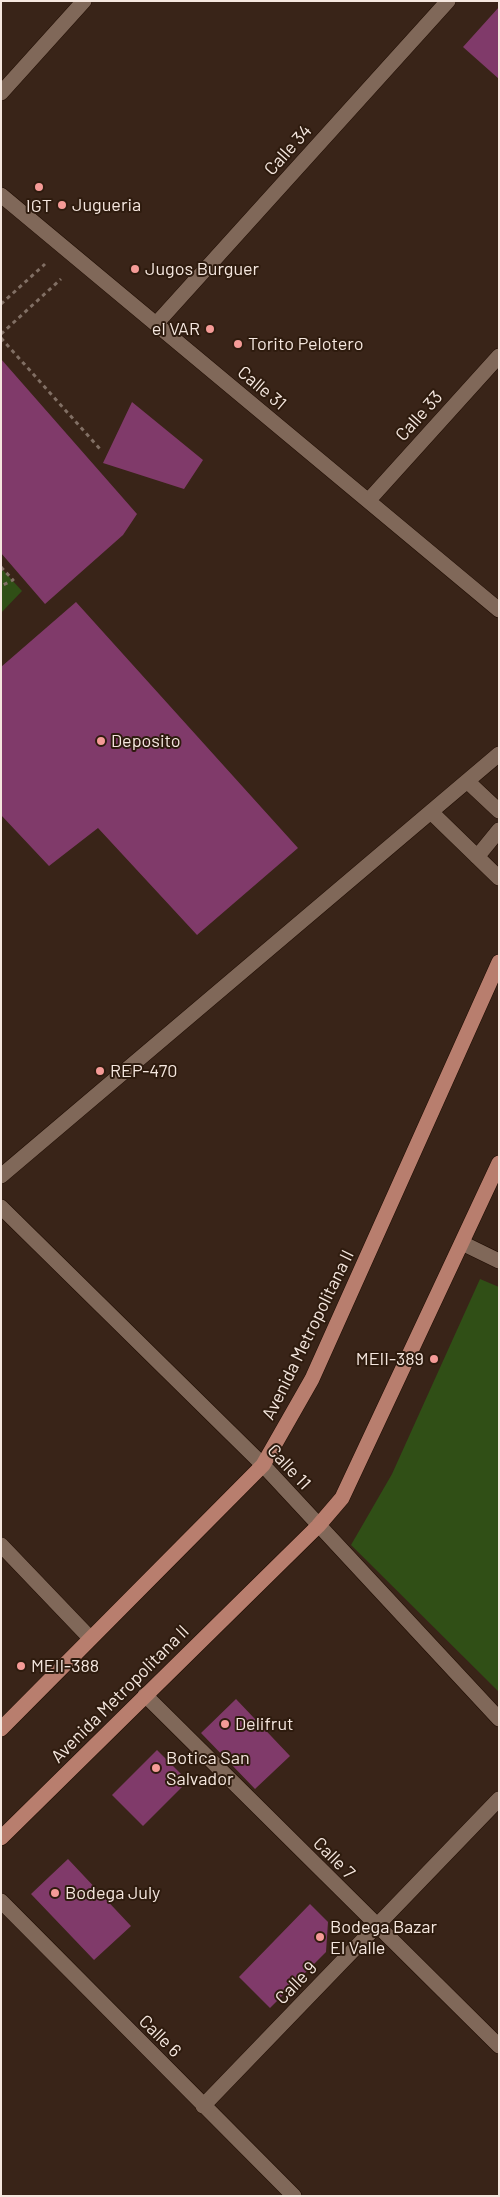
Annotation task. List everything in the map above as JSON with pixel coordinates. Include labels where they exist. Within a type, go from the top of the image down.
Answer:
[{"type":"main road","name":"Avenida Metropolitana II","points":[[1,1728],[263,1465],[312,1379],[499,962]]},
{"type":"main road","name":"Avenida Metropolitana II","points":[[1,1838],[144,1695],[318,1526],[342,1498],[499,1164]]},
{"type":"street","points":[[1,93],[84,1]]},
{"type":"street","name":"Calle 34","points":[[156,324],[448,1]]},
{"type":"street","name":"Calle 31","points":[[1,196],[499,610]]},
{"type":"street","name":"Calle 33","points":[[368,501],[499,356]]},
{"type":"street","points":[[1,1176],[499,754]]},
{"type":"street","points":[[467,781],[499,811]]},
{"type":"street","points":[[430,812],[499,878]]},
{"type":"street","points":[[477,857],[499,830]]},
{"type":"street","name":"Calle 11","points":[[1,1208],[263,1465],[499,1719]]},
{"type":"street","points":[[462,1243],[499,1261]]},
{"type":"street","points":[[1,1546],[90,1638]]},
{"type":"street","name":"Calle 7","points":[[144,1695],[499,2046]]},
{"type":"street","name":"Calle 9","points":[[203,2106],[499,1799]]},
{"type":"street","name":"Calle 6","points":[[1,1901],[294,2196]]},
{"type":"path","points":[[1,304],[64,248]]},
{"type":"path","points":[[80,262],[1,336],[100,449]]},
{"type":"path","points":[[1,567],[12,580],[1,586]]},
{"type":"green space","points":[[1,568],[22,591],[1,613]]},
{"type":"green space","points":[[480,1279],[499,1287],[499,1692],[351,1545],[392,1474]]},
{"type":"building","points":[[499,7],[499,79],[463,47]]},
{"type":"building","points":[[1,359],[137,514],[123,535],[45,604],[1,553]]},
{"type":"building","points":[[132,402],[203,460],[184,489],[103,463]]},
{"type":"building","name":"Deposito","points":[[76,602],[298,848],[197,935],[98,828],[49,866],[1,815],[1,667]]},
{"type":"building","points":[[236,1699],[290,1756],[255,1789],[201,1733]]},
{"type":"building","points":[[157,1750],[188,1781],[143,1826],[112,1795]]},
{"type":"building","points":[[68,1859],[131,1926],[94,1960],[31,1894]]},
{"type":"building","points":[[310,1904],[328,1922],[326,1952],[270,2008],[239,1977]]},
{"type":"place","name":"IGT","points":[[39,187]]},
{"type":"place","name":"Jugueria","points":[[62,205]]},
{"type":"place","name":"Jugos Burguer","points":[[135,269]]},
{"type":"place","name":"el VAR","points":[[210,329]]},
{"type":"place","name":"Torito Pelotero","points":[[238,344]]},
{"type":"place","name":"Deposito","points":[[101,741]]},
{"type":"place","name":"REP-470","points":[[100,1071]]},
{"type":"place","name":"MEII-389","points":[[434,1359]]},
{"type":"place","name":"MEII-388","points":[[21,1666]]},
{"type":"place","name":"Delifrut","points":[[225,1724]]},
{"type":"place","name":"Botica San Salvador","points":[[156,1768]]},
{"type":"place","name":"Bodega July","points":[[55,1893]]},
{"type":"place","name":"Bodega Bazar El Valle","points":[[320,1937]]}]
